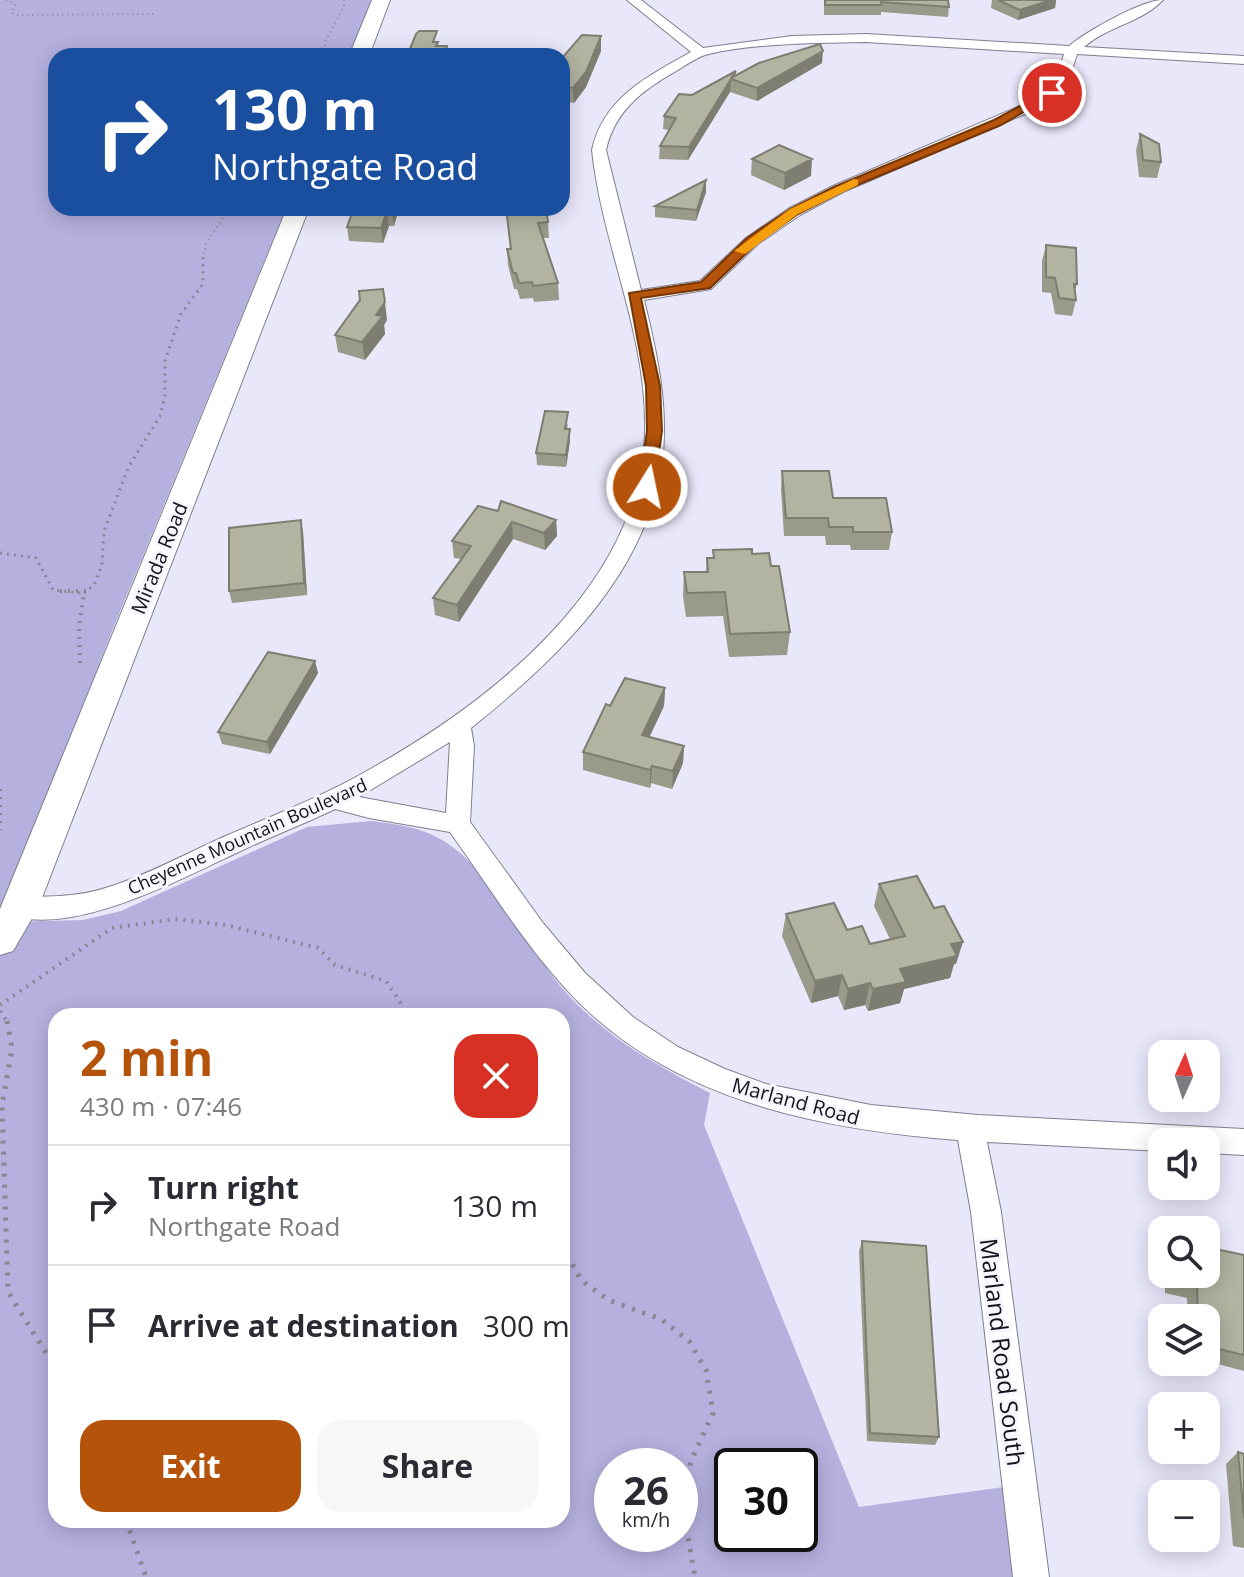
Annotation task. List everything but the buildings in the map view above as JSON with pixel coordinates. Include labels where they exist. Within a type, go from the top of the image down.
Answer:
[{"type":"street","points":[[362,48],[381,0]]},
{"type":"street","points":[[633,0],[700,52]]},
{"type":"street","points":[[634,296],[705,285],[752,241],[794,212],[838,189],[1034,105],[1062,83],[1071,51],[1091,34],[1141,12],[1157,0]]},
{"type":"street","name":"Cheyenne Mountain Boulevard","points":[[20,908],[91,903],[120,893],[375,778],[503,691],[545,653],[578,615],[603,582],[638,514],[652,467],[655,413],[650,367],[600,159],[600,142],[609,119],[622,103],[649,81],[700,52],[833,38],[1244,60]]},
{"type":"street","name":"Mirada Road","points":[[0,940],[20,908],[295,216]]},
{"type":"street","points":[[334,799],[384,812],[458,824],[462,746],[459,723]]},
{"type":"street","name":"Marland Road","points":[[458,824],[557,959],[622,1024],[708,1076],[773,1099],[880,1122],[1244,1142]]},
{"type":"street","name":"Marland Road South","points":[[970,1128],[986,1212],[1031,1577]]},
{"type":"path","points":[[6,0],[15,4],[12,13],[17,15],[154,14]]},
{"type":"path","points":[[324,48],[344,0]]},
{"type":"path","points":[[80,663],[79,625],[84,593],[94,585],[102,565],[104,531],[129,466],[160,416],[165,396],[165,361],[181,314],[203,284],[206,244],[224,216]]},
{"type":"path","points":[[0,553],[36,558],[45,568],[48,584],[53,590],[84,593]]},
{"type":"path","points":[[0,789],[0,830]]},
{"type":"path","points":[[0,1005],[112,928],[175,919],[226,925],[318,948],[335,965],[386,981],[400,1002],[400,1008]]},
{"type":"path","points":[[0,1011],[10,1025],[12,1048],[2,1106],[8,1292],[48,1356]]},
{"type":"path","points":[[570,1260],[581,1280],[608,1300],[661,1319],[689,1341],[706,1370],[713,1413],[691,1461],[682,1504],[695,1577]]},
{"type":"path","points":[[129,1528],[146,1577]]},
{"type":"shaded area","points":[[0,0],[371,0],[352,48],[48,48],[48,216],[283,216],[110,636],[0,921]]},
{"type":"shaded area","points":[[371,821],[416,829],[442,840],[477,869],[547,969],[577,1004],[630,1048],[710,1093],[704,1125],[859,1507],[1004,1487],[1014,1577],[0,1577],[0,922],[83,920],[121,911],[307,827]]},
{"type":"slow traffic","points":[[740,251],[794,212],[854,183]]},
{"type":"route","points":[[647,487],[652,467],[655,413],[650,367],[634,296],[705,285],[736,254],[794,212],[838,189],[998,122],[1052,93]]}]
